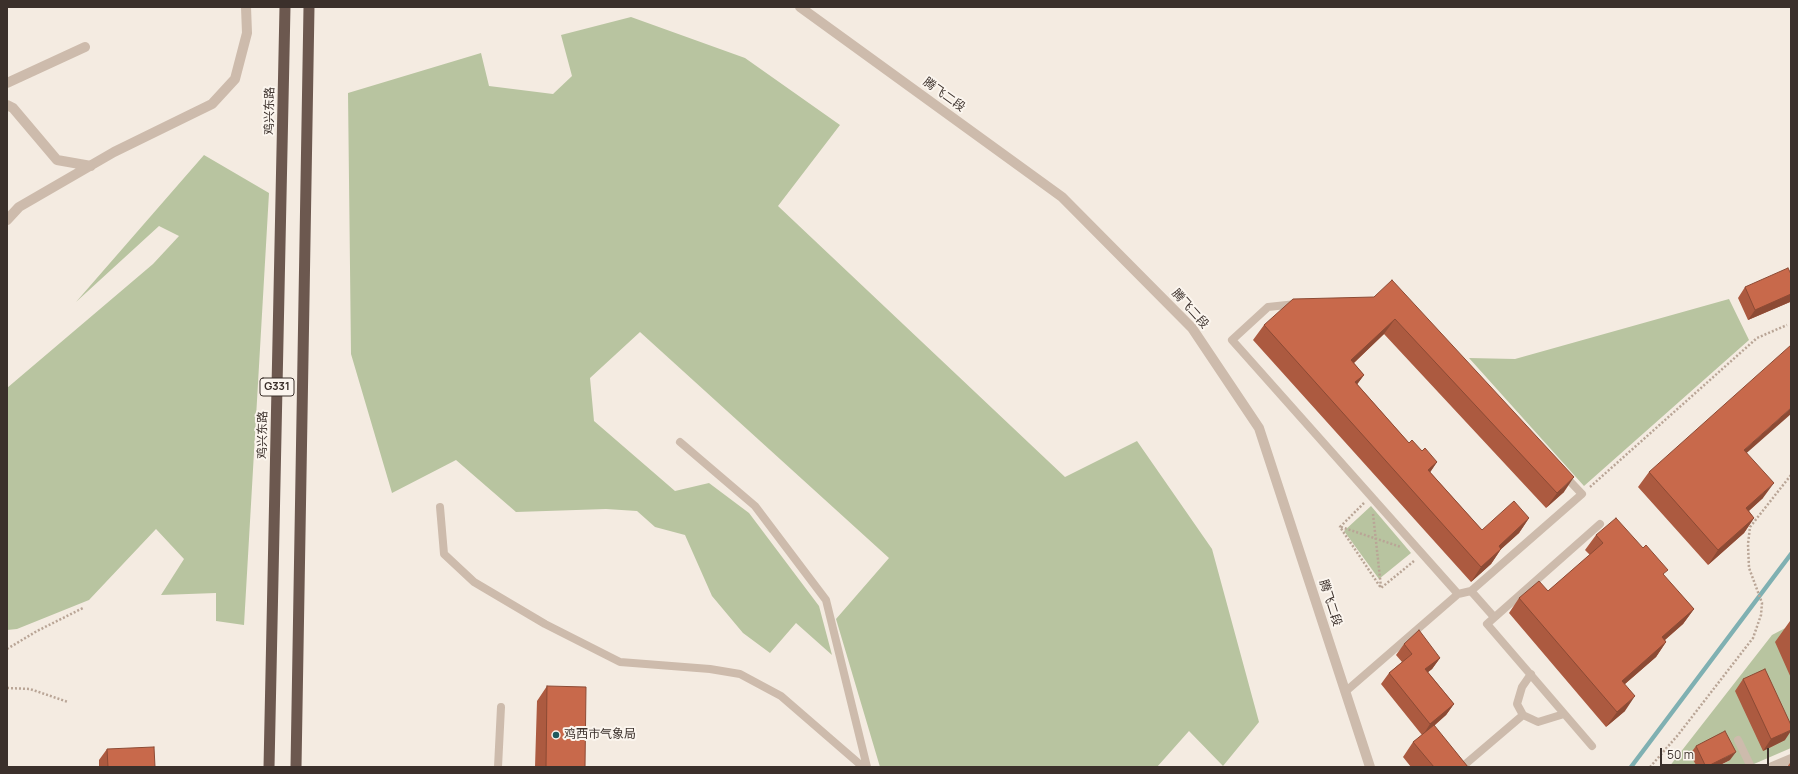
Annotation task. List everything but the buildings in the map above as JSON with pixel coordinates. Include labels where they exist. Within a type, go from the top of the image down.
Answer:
[{"type":"highway","name":"鸡兴东路","points":[[269,767],[285,7]]},
{"type":"highway","name":"G331","points":[[296,767],[310,7]]},
{"type":"street","points":[[7,220],[20,207],[114,152],[212,104],[235,79],[248,33],[246,7]]},
{"type":"street","name":"腾飞二段","points":[[800,7],[1062,197],[1192,328],[1259,428],[1370,767]]},
{"type":"street","points":[[7,83],[85,47]]},
{"type":"street","points":[[7,105],[13,108],[57,160],[91,166]]},
{"type":"street","points":[[1772,767],[1791,759]]},
{"type":"lane","points":[[1304,303],[1268,307],[1232,340],[1458,594]]},
{"type":"lane","points":[[680,442],[755,506],[826,600],[867,767]]},
{"type":"lane","points":[[1345,692],[1458,594],[1471,591],[1582,494],[1555,465]]},
{"type":"lane","points":[[440,507],[444,554],[474,582],[545,624],[620,662],[710,669],[740,674],[781,696],[863,767]]},
{"type":"lane","points":[[1592,746],[1487,624],[1600,524]]},
{"type":"lane","points":[[1471,591],[1494,617]]},
{"type":"lane","points":[[1531,674],[1522,687],[1517,704],[1523,715],[1538,722],[1564,714]]},
{"type":"lane","points":[[498,767],[501,707]]},
{"type":"lane","points":[[1462,767],[1523,715]]},
{"type":"lane","points":[[1738,740],[1751,767]]},
{"type":"path","points":[[1582,494],[1757,338],[1787,324]]},
{"type":"path","points":[[1650,767],[1678,735],[1753,638],[1761,615],[1762,603],[1749,568],[1748,544],[1750,527],[1791,475]]},
{"type":"path","points":[[1340,526],[1370,496]]},
{"type":"path","points":[[1370,496],[1382,588]]},
{"type":"path","points":[[1340,526],[1402,548]]},
{"type":"path","points":[[1340,526],[1382,588]]},
{"type":"path","points":[[1382,588],[1422,554]]},
{"type":"path","points":[[7,649],[37,631],[83,608]]},
{"type":"path","points":[[7,688],[30,689],[68,702]]},
{"type":"green space","points":[[631,17],[745,58],[840,125],[778,206],[1065,477],[1137,441],[1212,549],[1259,722],[1223,766],[1189,731],[1157,767],[880,767],[836,619],[889,558],[640,332],[590,378],[594,421],[675,491],[709,483],[749,513],[819,606],[832,655],[796,623],[770,653],[743,633],[712,596],[685,535],[655,527],[637,511],[606,509],[516,512],[456,460],[392,493],[351,354],[348,93],[481,53],[489,86],[553,94],[572,76],[561,35]]},
{"type":"green space","points":[[204,155],[269,193],[244,625],[216,621],[216,593],[161,595],[184,559],[156,529],[89,600],[17,629],[7,630],[7,388],[153,264],[179,236],[159,226],[76,302]]},
{"type":"green space","points":[[1729,299],[1749,340],[1584,486],[1469,358],[1515,359]]},
{"type":"green space","points":[[1371,506],[1411,553],[1379,579],[1344,531]]},
{"type":"green space","points":[[1791,625],[1791,748],[1747,767],[1717,767],[1730,760],[1691,754],[1697,767],[1669,767],[1772,635]]},
{"type":"waterway","points":[[1631,767],[1791,554]]},
{"type":"place","name":"鸡西市气象局","points":[[556,735]]}]
